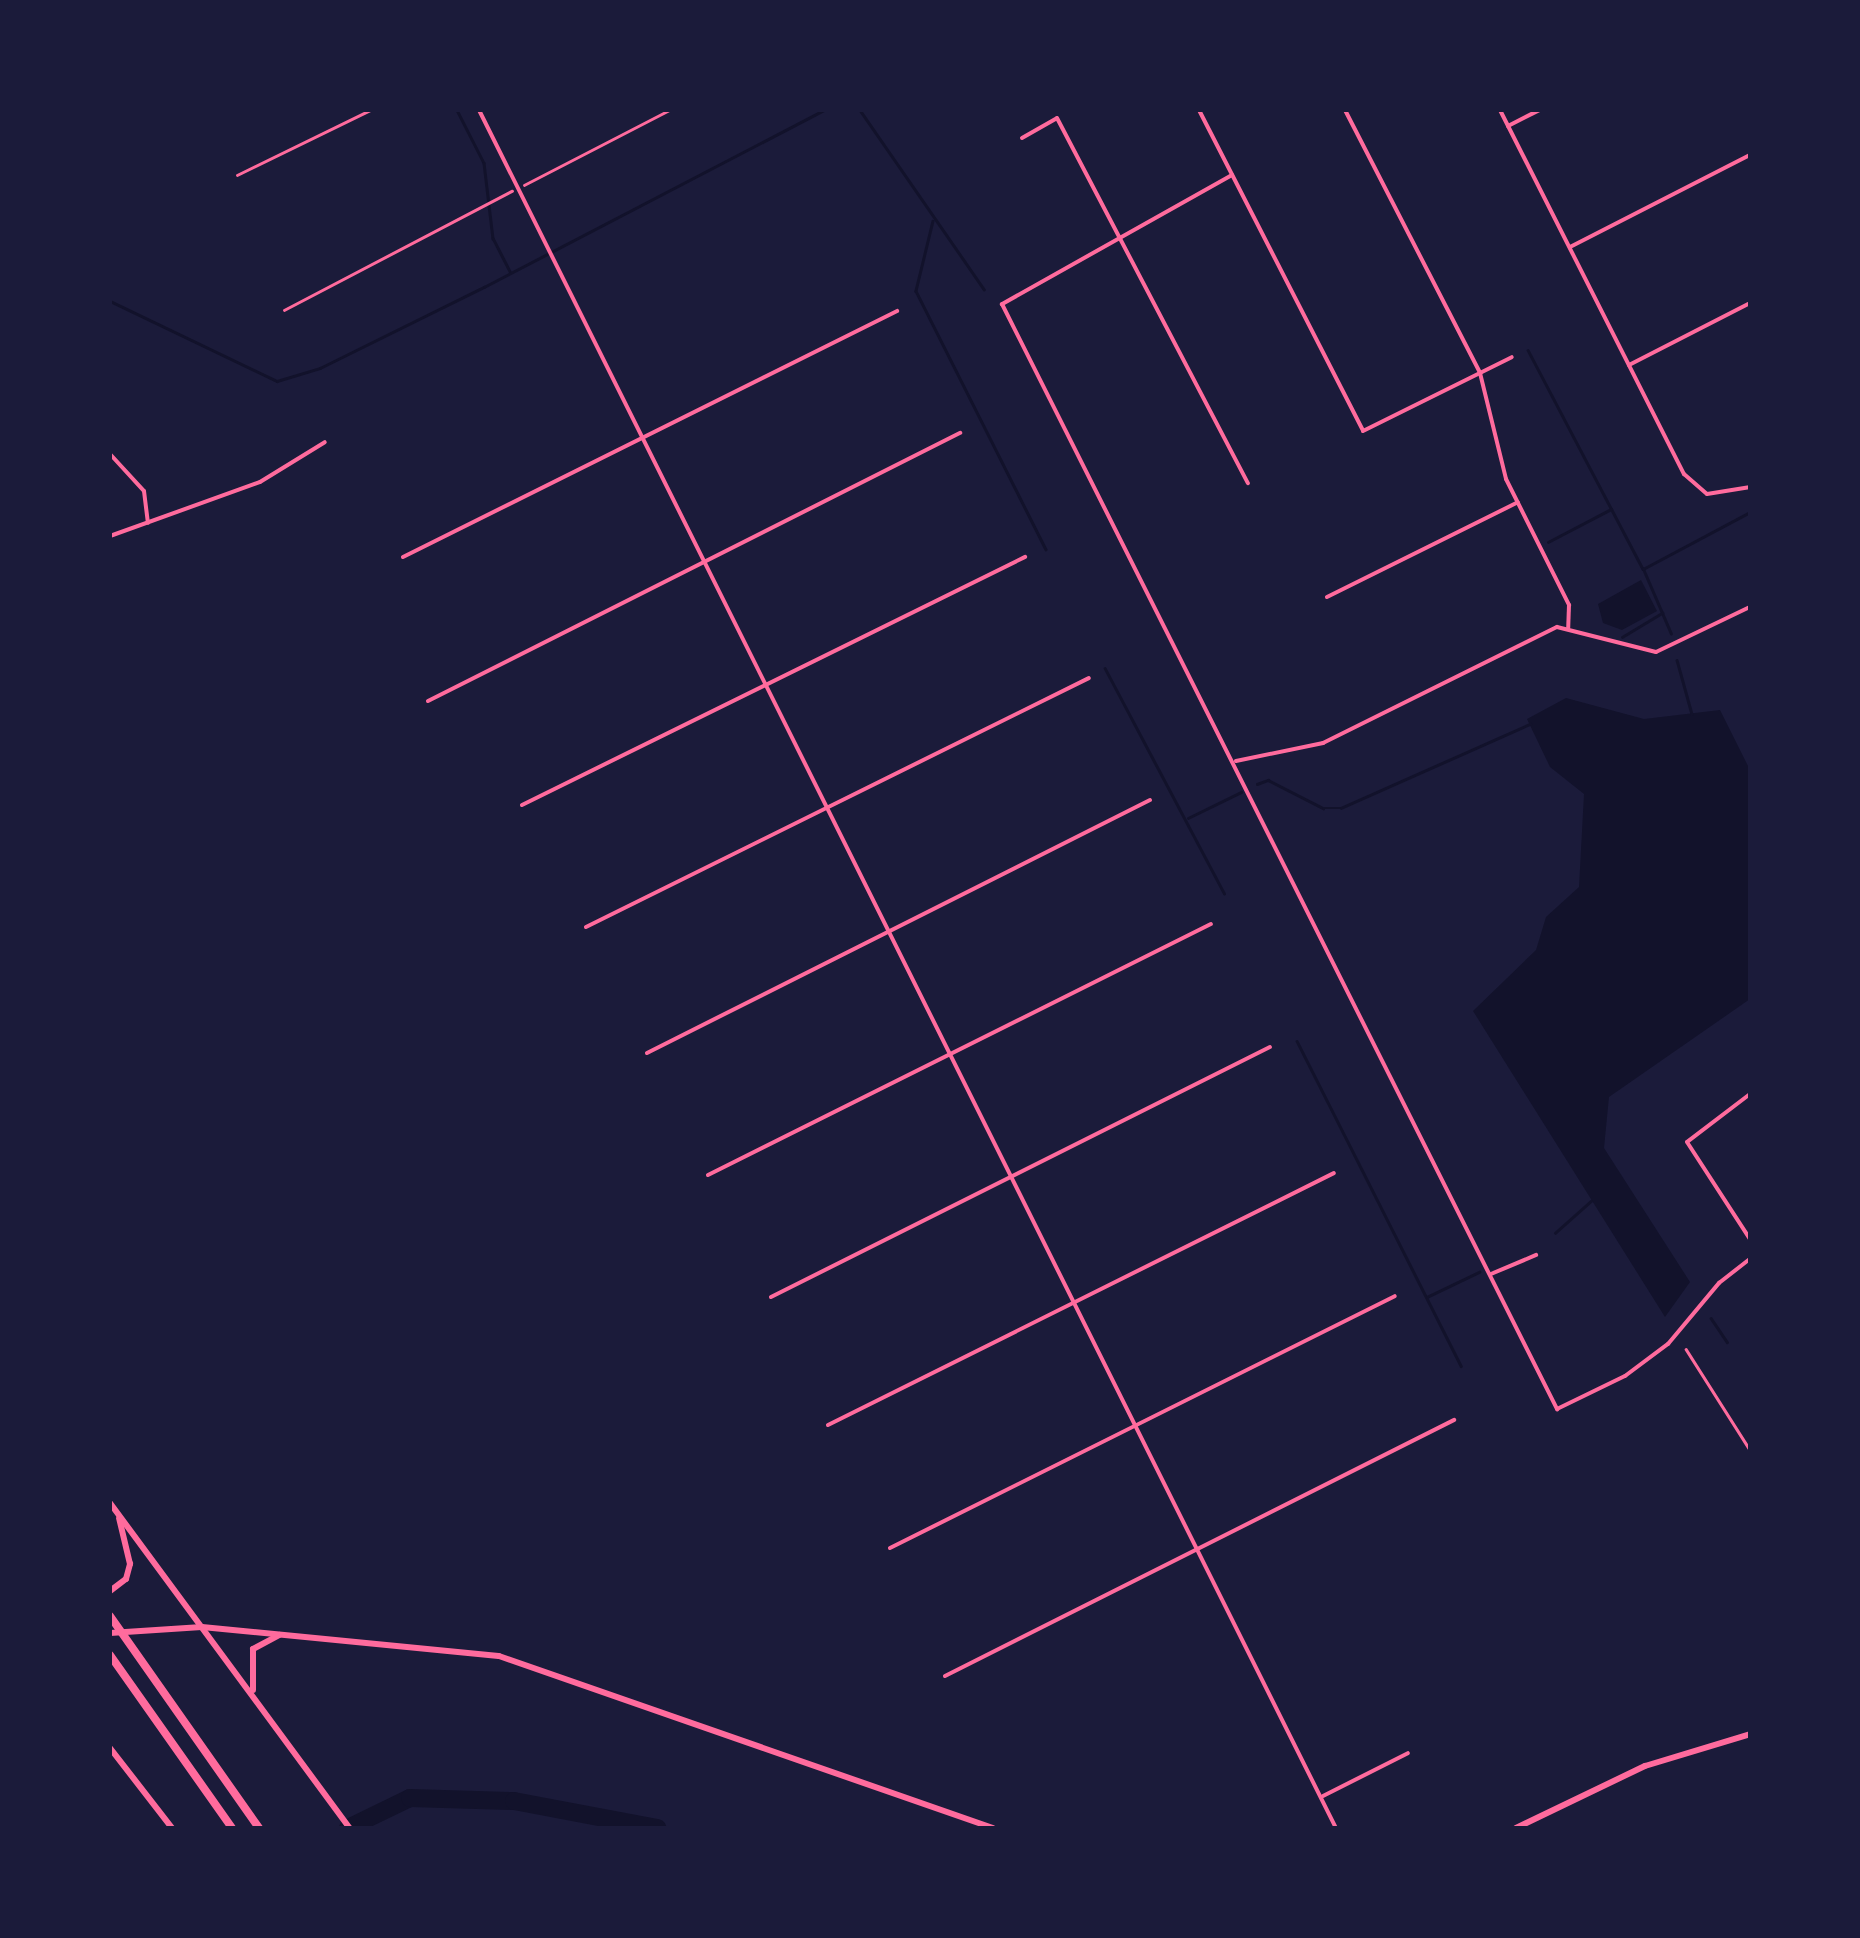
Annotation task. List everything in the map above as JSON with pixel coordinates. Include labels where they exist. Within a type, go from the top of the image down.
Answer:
[{"type":"highway","points":[[110,1616],[259,1828]]},
{"type":"highway","points":[[110,1655],[232,1828]]},
{"type":"main road","points":[[110,1503],[350,1828]]},
{"type":"main road","points":[[110,1591],[126,1578],[130,1564],[117,1512]]},
{"type":"main road","points":[[110,1632],[202,1626],[499,1656],[993,1828]]},
{"type":"main road","points":[[255,1696],[249,1674],[253,1649],[285,1633]]},
{"type":"main road","points":[[1516,1828],[1646,1766],[1750,1734]]},
{"type":"main road","points":[[110,1748],[172,1828]]},
{"type":"street","points":[[479,110],[1336,1828]]},
{"type":"street","points":[[1199,110],[1363,430],[1512,356]]},
{"type":"street","points":[[1345,110],[1480,373],[1518,502],[1569,605],[1568,628]]},
{"type":"street","points":[[1500,110],[1684,474],[1707,494],[1750,487]]},
{"type":"street","points":[[1508,126],[1539,110]]},
{"type":"street","points":[[1022,138],[1057,118],[1248,483]]},
{"type":"street","points":[[1570,247],[1750,155]]},
{"type":"street","points":[[1232,175],[1002,304],[1236,761],[1557,1409],[1625,1376],[1668,1344],[1718,1283],[1750,1258]]},
{"type":"street","points":[[1629,365],[1750,303]]},
{"type":"street","points":[[402,557],[897,312]]},
{"type":"street","points":[[428,701],[960,432]]},
{"type":"street","points":[[110,536],[260,482],[325,442]]},
{"type":"street","points":[[110,454],[144,491],[148,523]]},
{"type":"street","points":[[1327,597],[1518,502]]},
{"type":"street","points":[[522,806],[1025,557]]},
{"type":"street","points":[[1236,761],[1322,743],[1542,634],[1568,628],[1656,652],[1750,607]]},
{"type":"street","points":[[586,927],[1089,678]]},
{"type":"street","points":[[647,1053],[1150,800]]},
{"type":"street","points":[[708,1175],[1211,924]]},
{"type":"street","points":[[771,1296],[1270,1047]]},
{"type":"street","points":[[1750,1094],[1687,1142],[1750,1239]]},
{"type":"street","points":[[828,1425],[1334,1173]]},
{"type":"street","points":[[1491,1274],[1536,1254]]},
{"type":"street","points":[[890,1548],[1395,1296]]},
{"type":"street","points":[[944,1676],[1454,1420]]},
{"type":"street","points":[[1322,1797],[1408,1753]]},
{"type":"lane","points":[[1686,1349],[1750,1450]]},
{"type":"path","points":[[237,175],[370,110]]},
{"type":"path","points":[[284,310],[669,110]]},
{"type":"shaded area","points":[[1641,580],[1657,611],[1622,630],[1603,623],[1598,604]]},
{"type":"shaded area","points":[[1566,698],[1644,719],[1720,710],[1750,770],[1750,999],[1609,1097],[1604,1148],[1690,1282],[1665,1317],[1473,1011],[1536,950],[1546,917],[1579,887],[1584,794],[1550,767],[1527,719]]},
{"type":"waterway","points":[[457,110],[484,163],[493,238],[510,272]]},
{"type":"waterway","points":[[110,301],[277,381],[320,368],[484,287],[824,110]]},
{"type":"waterway","points":[[860,110],[984,289]]},
{"type":"waterway","points":[[933,221],[916,291],[1046,549]]},
{"type":"waterway","points":[[1528,350],[1643,569]]},
{"type":"waterway","points":[[1548,542],[1611,509]]},
{"type":"waterway","points":[[1671,634],[1643,569],[1750,512]]},
{"type":"waterway","points":[[1622,637],[1662,613]]},
{"type":"waterway","points":[[1677,660],[1692,714]]},
{"type":"waterway","points":[[1105,668],[1224,893]]},
{"type":"waterway","points":[[1257,784],[1268,780],[1323,808],[1341,808],[1530,724]]},
{"type":"waterway","points":[[1188,818],[1241,792]]},
{"type":"waterway","points":[[1297,1041],[1461,1366]]},
{"type":"waterway","points":[[1555,1233],[1591,1201]]},
{"type":"waterway","points":[[1427,1297],[1479,1272]]},
{"type":"waterway","points":[[1711,1318],[1727,1342]]},
{"type":"waterway","points":[[348,1828],[410,1798],[514,1801],[657,1828]]}]
